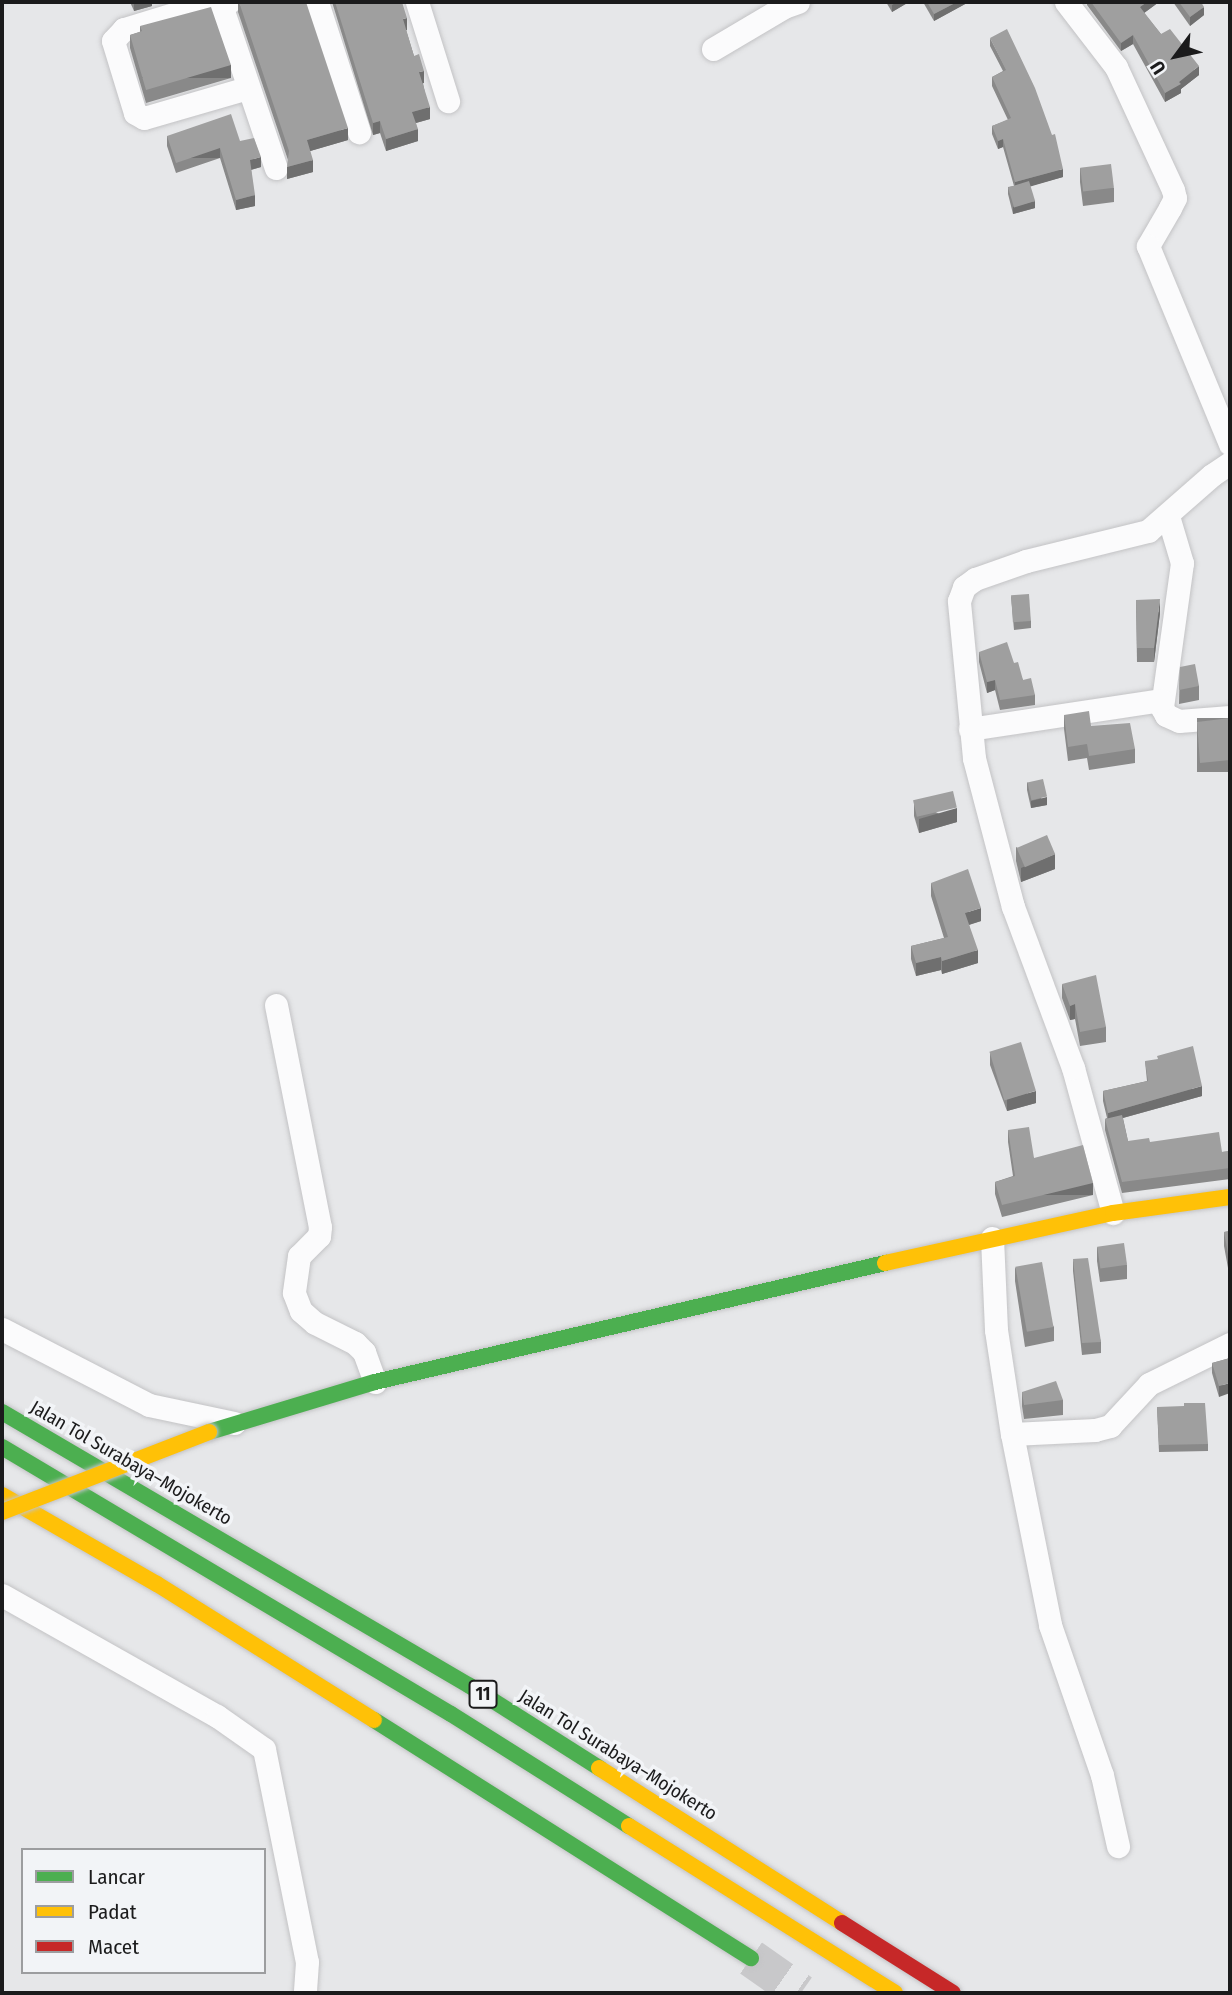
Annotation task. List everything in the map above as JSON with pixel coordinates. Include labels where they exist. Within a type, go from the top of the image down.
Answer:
[{"type":"main road","points":[[2,1512],[208,1432],[375,1382],[992,1238],[1114,1213],[1230,1197]]},
{"type":"main road","name":"Jalan Tol Surabaya–Mojokerto","points":[[2,1412],[470,1686],[953,1993]]},
{"type":"main road","name":"11","points":[[2,1447],[451,1713],[895,1993]]},
{"type":"main road","points":[[2,1495],[157,1584],[751,1958]]},
{"type":"street","points":[[317,2],[359,132]]},
{"type":"street","points":[[417,2],[448,101]]},
{"type":"street","points":[[713,49],[784,7],[799,2]]},
{"type":"street","points":[[1066,2],[1116,67],[1173,190],[1175,198],[1148,246],[1230,444]]},
{"type":"street","points":[[247,88],[144,118],[135,113],[113,41],[124,29],[179,7],[225,4],[247,88],[276,168]]},
{"type":"street","points":[[1114,1213],[1073,1068],[1013,907],[974,758],[959,601],[964,587],[975,579],[1026,561],[1149,531],[1212,475],[1230,463]]},
{"type":"street","points":[[1168,516],[1182,563],[1162,708],[1171,719],[1230,717]]},
{"type":"street","points":[[970,729],[1161,700]]},
{"type":"street","points":[[276,1005],[320,1227],[319,1236],[299,1256],[294,1293],[301,1311],[315,1323],[355,1343],[364,1352],[375,1382]]},
{"type":"street","points":[[992,1238],[996,1330],[1012,1434],[1050,1625],[1087,1725],[1118,1846]]},
{"type":"street","points":[[2,1329],[149,1405],[234,1423]]},
{"type":"street","points":[[1012,1434],[1095,1430],[1110,1426],[1149,1384],[1230,1344]]},
{"type":"street","points":[[2,1595],[217,1716],[264,1749],[307,1962],[305,1993]]},
{"type":"building","points":[[239,2],[306,2],[348,128],[307,140],[313,160],[287,167],[289,151]]},
{"type":"building","points":[[335,2],[402,2],[407,18],[403,19],[414,56],[419,54],[424,71],[419,72],[430,107],[412,112],[418,129],[386,139],[380,121],[373,123]]},
{"type":"building","points":[[927,2],[957,2],[934,14]]},
{"type":"building","points":[[1091,2],[1147,2],[1140,7],[1161,34],[1170,29],[1199,66],[1179,82],[1181,84],[1165,93],[1133,35],[1121,43]]},
{"type":"building","points":[[1179,2],[1201,2],[1204,7],[1190,17]]},
{"type":"building","points":[[211,7],[231,65],[146,90],[130,35],[142,31],[140,26]]},
{"type":"building","points":[[1007,29],[1035,88],[1052,135],[1055,134],[1063,169],[1015,182],[1003,139],[998,141],[992,126],[1011,118],[992,77],[1006,70],[990,38]]},
{"type":"building","points":[[231,114],[240,141],[254,138],[261,157],[250,160],[255,195],[236,200],[220,148],[176,163],[167,136]]},
{"type":"building","points":[[1111,164],[1114,188],[1083,192],[1080,168]]},
{"type":"building","points":[[1029,181],[1035,201],[1014,208],[1008,187]]},
{"type":"building","points":[[1029,594],[1031,621],[1013,622],[1011,595]]},
{"type":"building","points":[[1160,599],[1154,648],[1137,648],[1136,600]]},
{"type":"building","points":[[1007,642],[1014,663],[1018,662],[1023,680],[1031,678],[1035,695],[1000,700],[995,680],[987,682],[979,652]]},
{"type":"building","points":[[1195,664],[1199,686],[1179,690],[1180,667]]},
{"type":"building","points":[[1089,711],[1091,726],[1130,723],[1135,749],[1089,756],[1087,744],[1068,747],[1064,715]]},
{"type":"building","points":[[1230,718],[1230,760],[1200,763],[1197,722]]},
{"type":"building","points":[[1043,779],[1047,797],[1031,800],[1027,783]]},
{"type":"building","points":[[953,791],[957,808],[917,817],[913,800]]},
{"type":"building","points":[[1047,835],[1055,854],[1025,867],[1017,848]]},
{"type":"building","points":[[968,869],[981,908],[965,913],[978,950],[942,961],[941,957],[916,963],[911,946],[948,937],[931,883]]},
{"type":"building","points":[[1096,975],[1106,1027],[1080,1032],[1075,1004],[1070,1006],[1062,984]]},
{"type":"building","points":[[1021,1042],[1036,1091],[1004,1100],[989,1052]]},
{"type":"building","points":[[1193,1046],[1202,1086],[1108,1113],[1103,1091],[1148,1081],[1145,1061]]},
{"type":"building","points":[[1122,1115],[1128,1141],[1149,1138],[1150,1142],[1219,1132],[1222,1152],[1230,1151],[1230,1168],[1122,1182],[1105,1119]]},
{"type":"building","points":[[1029,1127],[1034,1158],[1083,1145],[1093,1183],[1002,1205],[995,1182],[1015,1176],[1008,1130]]},
{"type":"building","points":[[1230,1231],[1230,1265],[1224,1232]]},
{"type":"building","points":[[1124,1243],[1127,1265],[1100,1269],[1097,1247]]},
{"type":"building","points":[[1088,1258],[1101,1342],[1082,1343],[1073,1259]]},
{"type":"building","points":[[1042,1262],[1053,1327],[1027,1332],[1015,1267]]},
{"type":"building","points":[[1230,1358],[1230,1383],[1219,1386],[1212,1363]]},
{"type":"building","points":[[1056,1381],[1063,1400],[1024,1405],[1022,1392]]},
{"type":"building","points":[[1184,1403],[1205,1403],[1208,1444],[1159,1445],[1157,1407],[1184,1406]]},
{"type":"tunnel","points":[[751,1958],[801,1993]]},
{"type":"traffic: fast","points":[[209,1432],[375,1382],[885,1263]]},
{"type":"traffic: fast","points":[[2,1412],[470,1686],[599,1768]]},
{"type":"traffic: fast","points":[[2,1447],[451,1714],[629,1826]]},
{"type":"traffic: fast","points":[[374,1720],[751,1958]]},
{"type":"traffic: slow","points":[[885,1263],[1113,1213],[1230,1197]]},
{"type":"traffic: slow","points":[[2,1512],[209,1432]]},
{"type":"traffic: slow","points":[[2,1495],[157,1584],[374,1720]]},
{"type":"traffic: slow","points":[[599,1768],[842,1923]]},
{"type":"traffic: slow","points":[[629,1826],[895,1993]]},
{"type":"traffic: jam","points":[[842,1923],[953,1993]]}]
